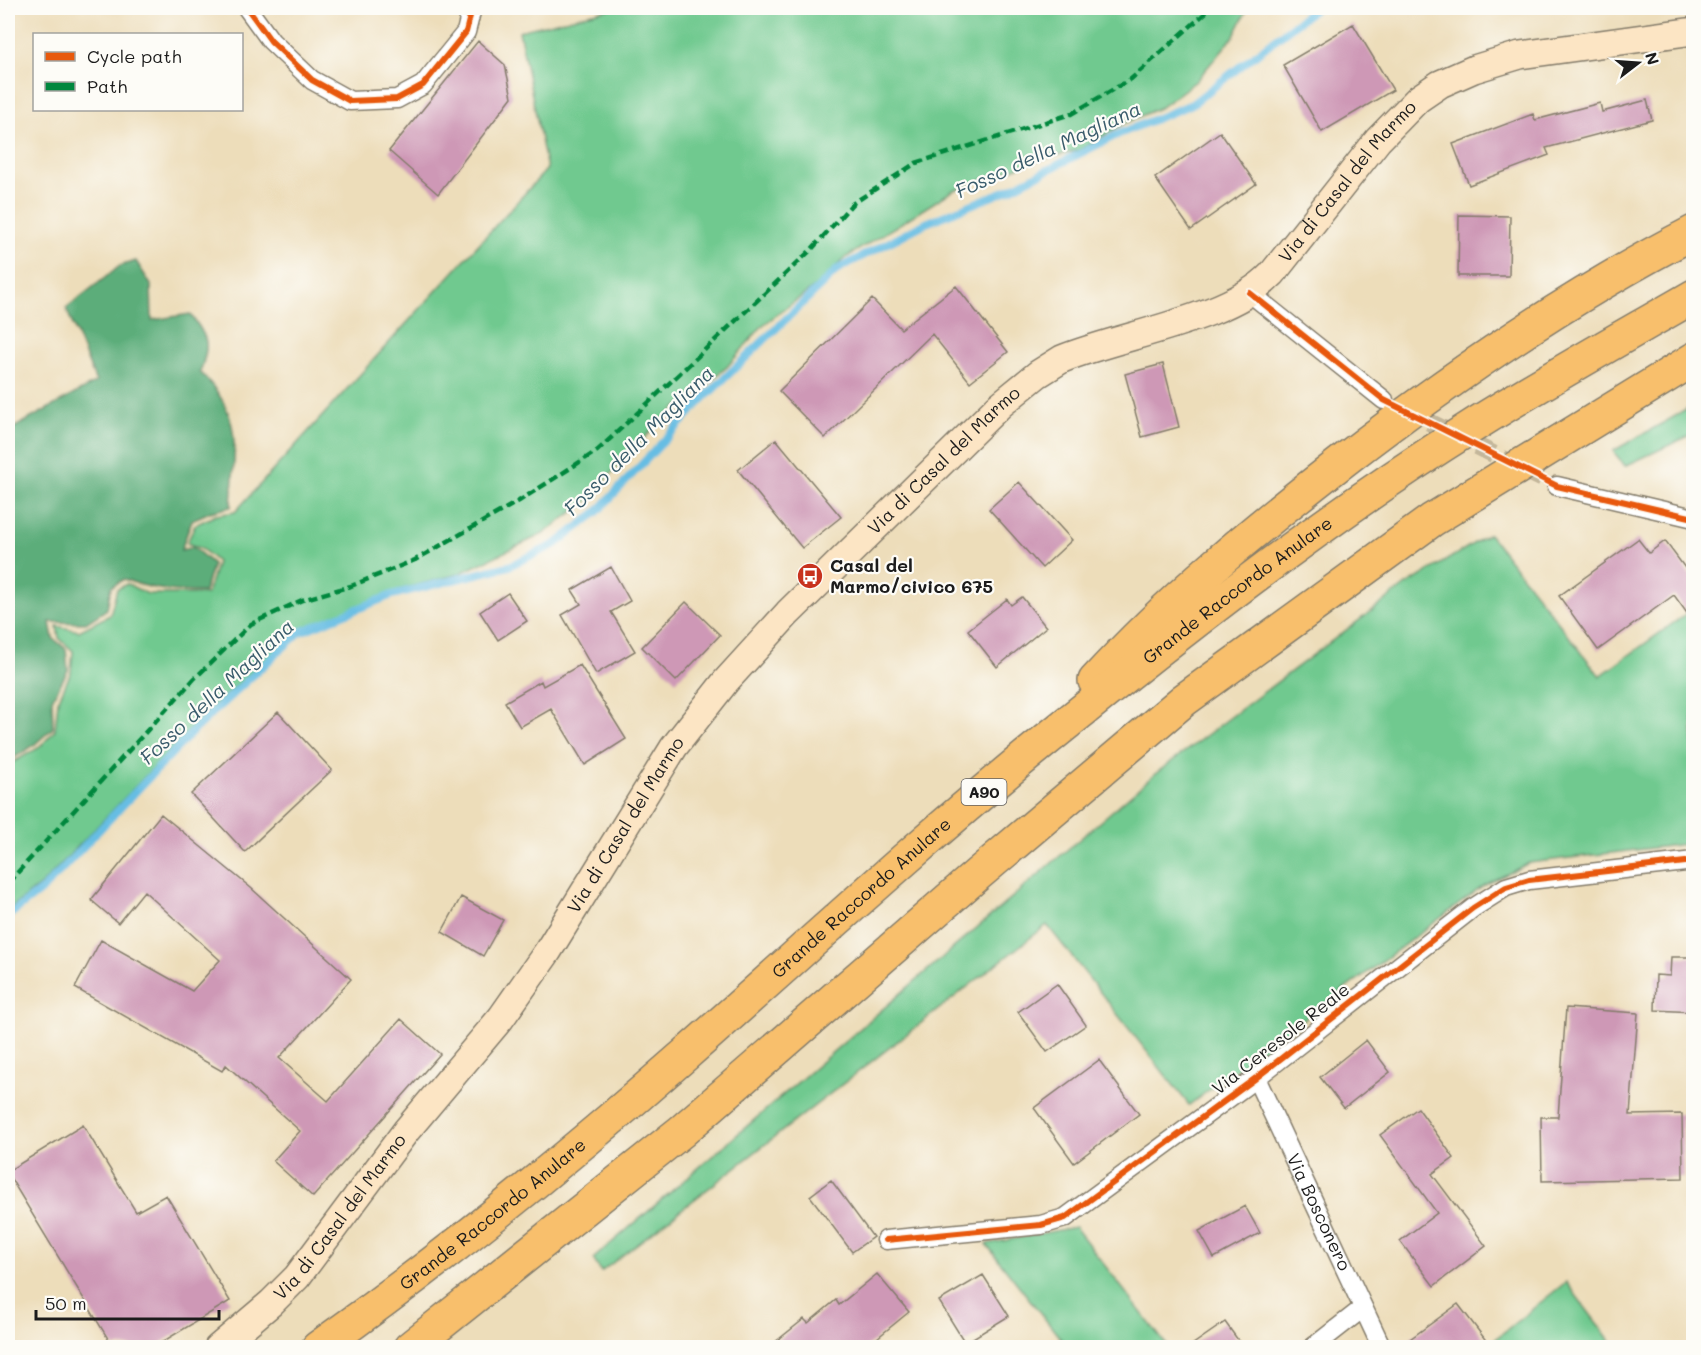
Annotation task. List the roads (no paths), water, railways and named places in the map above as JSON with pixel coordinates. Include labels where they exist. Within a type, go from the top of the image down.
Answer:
[{"type":"highway","points":[[1039,746],[1140,632],[1185,590],[1296,497],[1395,420],[1510,341],[1694,232]]},
{"type":"highway","name":"Grande Raccordo Anulare","points":[[318,1347],[459,1242],[565,1156],[1039,746],[1256,575],[1355,504],[1468,429],[1694,296]]},
{"type":"highway","points":[[410,1347],[682,1131],[978,874],[1184,700],[1432,520],[1581,426],[1694,359]]},
{"type":"main road","name":"Via di Casal del Marmo","points":[[218,1347],[271,1303],[297,1277],[406,1131],[501,1018],[548,951],[674,747],[726,681],[788,613],[1000,405],[1050,365],[1091,348],[1229,304],[1250,293],[1272,274],[1378,140],[1413,103],[1440,84],[1473,69],[1520,56],[1694,32]]},
{"type":"street","points":[[247,8],[272,41],[312,80],[350,101],[397,99],[423,85],[466,32],[472,8]]},
{"type":"street","points":[[1250,293],[1384,400]]},
{"type":"street","points":[[1557,486],[1694,518]]},
{"type":"street","name":"Via Ceresole Reale","points":[[886,1240],[1041,1225],[1065,1218],[1256,1078],[1473,908],[1506,887],[1553,876],[1694,861]]},
{"type":"street","name":"Via Bosconero","points":[[1256,1078],[1382,1347]]},
{"type":"street","points":[[1312,1347],[1363,1308]]},
{"type":"waterway","name":"Fosso della Magliana","points":[[8,916],[44,888],[198,726],[300,632],[392,595],[509,566],[556,544],[597,512],[703,399],[838,269],[926,223],[1010,189],[1119,134],[1192,104],[1316,8]]},
{"type":"tunnel","points":[[1405,410],[1557,486]]},
{"type":"tunnel","points":[[229,1339],[258,1348]]},
{"type":"place","name":"Casal del Marmo/civico 675","points":[[810,576]]}]
